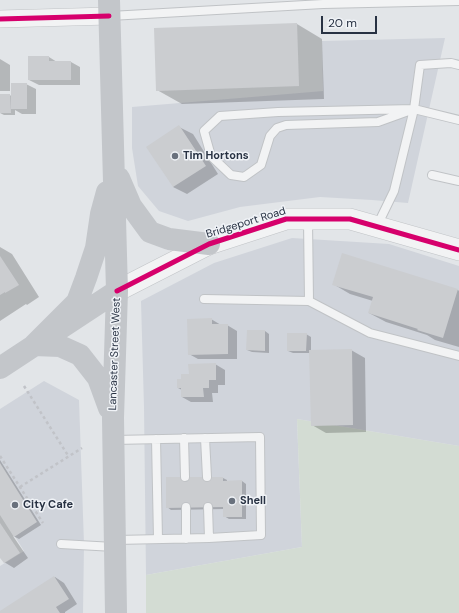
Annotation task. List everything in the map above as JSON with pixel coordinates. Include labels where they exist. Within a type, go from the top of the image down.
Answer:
[{"type":"main road","name":"Lancaster Street West","points":[[109,8],[117,291],[113,429],[116,613]]},
{"type":"main road","points":[[114,165],[131,206],[150,232],[169,239],[208,244]]},
{"type":"main road","points":[[34,346],[77,302],[96,248],[101,214],[114,165]]},
{"type":"main road","name":"Bridgeport Road","points":[[0,368],[117,291]]},
{"type":"main road","points":[[34,346],[60,346],[80,356],[98,378],[113,429]]},
{"type":"street","points":[[0,20],[109,8]]},
{"type":"street","name":"Bridgeport Road","points":[[117,291],[208,244],[286,219],[350,219],[459,250]]},
{"type":"lane","points":[[109,8],[459,1]]},
{"type":"lane","points":[[376,227],[394,191],[414,109],[420,65],[452,63],[459,65]]},
{"type":"lane","points":[[414,109],[378,122],[286,125],[277,128],[270,136],[261,165],[244,177],[231,175],[211,156],[204,131],[220,116],[278,112],[414,109],[459,120]]},
{"type":"lane","points":[[432,175],[459,182]]},
{"type":"lane","points":[[308,219],[309,301]]},
{"type":"lane","points":[[204,299],[309,301],[370,333],[459,356]]},
{"type":"lane","points":[[61,544],[115,544],[158,539],[261,535],[260,437],[156,439],[113,429]]},
{"type":"lane","points":[[184,438],[185,477]]},
{"type":"lane","points":[[205,438],[207,477]]},
{"type":"lane","points":[[156,439],[158,539]]},
{"type":"lane","points":[[186,507],[186,538]]},
{"type":"lane","points":[[208,507],[210,538]]},
{"type":"path","points":[[24,386],[69,457]]},
{"type":"path","points":[[20,487],[82,448]]},
{"type":"path","points":[[0,456],[43,523]]},
{"type":"shaded area","points":[[445,38],[408,203],[320,197],[240,207],[188,221],[159,211],[138,186],[132,148],[132,107],[323,91],[322,41]]},
{"type":"shaded area","points":[[292,238],[389,244],[459,266],[459,446],[297,419],[302,547],[146,575],[141,301],[214,263]]},
{"type":"shaded area","points":[[44,381],[79,400],[84,544],[83,613],[0,613],[0,566],[24,551],[0,513],[0,409]]},
{"type":"shaded area","points":[[297,419],[459,446],[459,613],[146,613],[146,575],[302,547]]},
{"type":"building","points":[[297,23],[299,86],[156,91],[154,28]]},
{"type":"building","points":[[28,56],[49,56],[49,61],[71,61],[71,80],[28,80]]},
{"type":"building","points":[[11,83],[27,83],[27,109],[11,109]]},
{"type":"building","points":[[0,94],[10,94],[11,113],[0,113]]},
{"type":"building","points":[[179,125],[206,166],[173,187],[146,147]]},
{"type":"building","points":[[342,253],[458,289],[443,338],[368,313],[373,297],[332,285]]},
{"type":"building","points":[[0,256],[19,285],[0,295]]},
{"type":"building","points":[[212,318],[212,324],[228,324],[228,354],[188,355],[187,319]]},
{"type":"building","points":[[247,330],[265,330],[265,351],[246,350]]},
{"type":"building","points":[[287,333],[307,333],[306,351],[287,351]]},
{"type":"building","points":[[352,349],[353,425],[311,426],[309,350]]},
{"type":"building","points":[[216,363],[216,380],[209,380],[209,388],[203,388],[204,397],[181,397],[181,388],[177,388],[177,379],[181,379],[181,374],[189,374],[188,364]]},
{"type":"building","points":[[0,463],[37,522],[14,537],[0,515]]},
{"type":"building","points":[[166,477],[223,477],[223,481],[242,480],[242,517],[223,517],[223,507],[166,508]]},
{"type":"building","points":[[0,523],[20,553],[4,563],[0,558]]},
{"type":"building","points":[[54,576],[69,599],[56,607],[60,613],[0,613],[0,611]]},
{"type":"cycle path","points":[[0,19],[109,16]]},
{"type":"cycle path","points":[[117,291],[209,244],[286,219],[350,219],[459,250]]},
{"type":"place","name":"Tim Hortons","points":[[175,156]]},
{"type":"place","name":"Shell","points":[[232,501]]},
{"type":"place","name":"City Cafe","points":[[15,505]]}]
